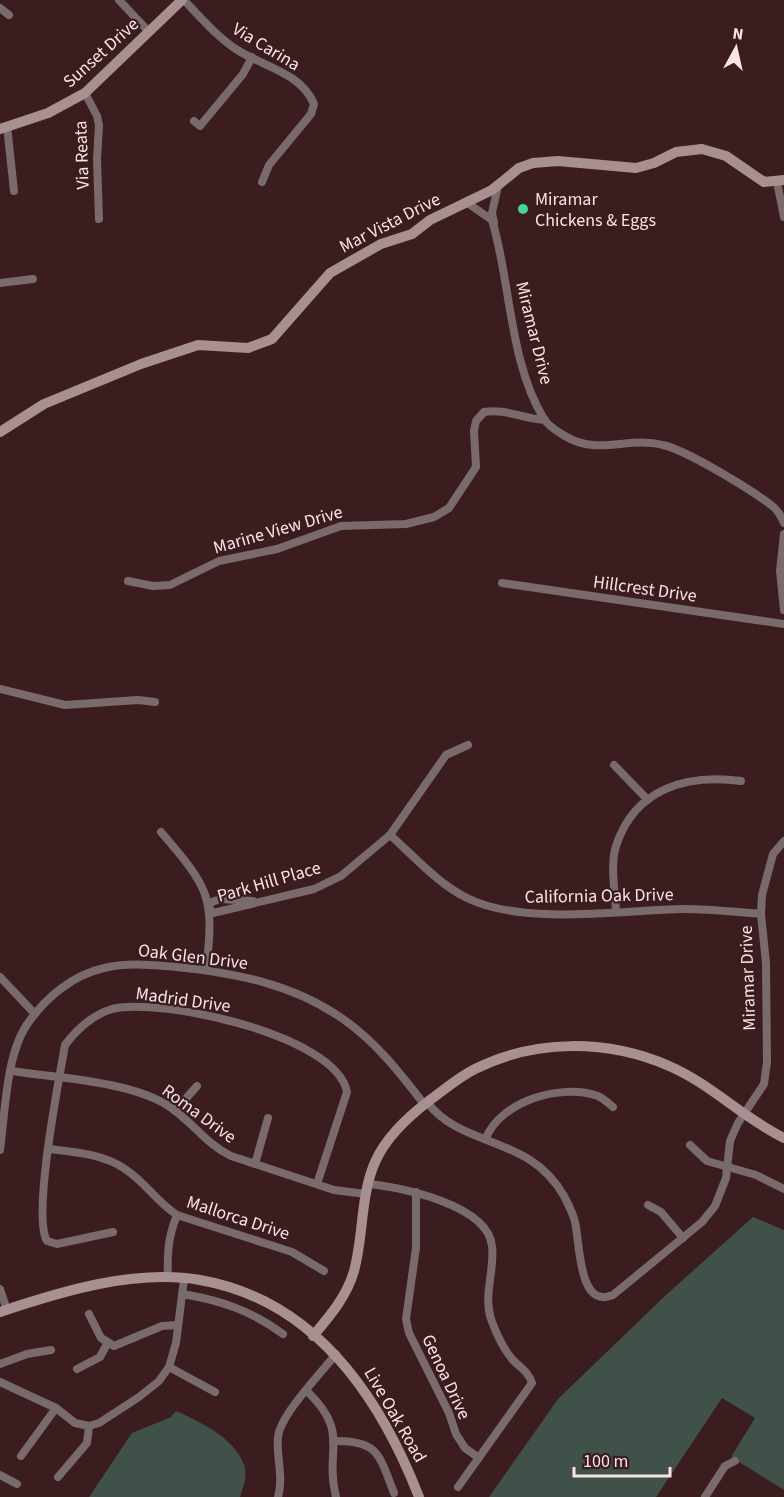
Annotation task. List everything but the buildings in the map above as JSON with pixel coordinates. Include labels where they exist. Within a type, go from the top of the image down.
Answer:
[{"type":"street","points":[[119,0],[149,32]]},
{"type":"street","name":"Sunset Drive","points":[[3,127],[48,113],[85,93],[183,0]]},
{"type":"street","name":"Via Carina","points":[[183,0],[221,38],[252,57],[283,71],[310,94],[314,104],[311,114],[269,165],[262,182]]},
{"type":"street","points":[[0,8],[9,15]]},
{"type":"street","points":[[194,122],[200,126],[243,74],[252,57]]},
{"type":"street","name":"Via Reata","points":[[85,93],[99,125],[97,159],[99,219]]},
{"type":"street","points":[[3,127],[14,191]]},
{"type":"street","name":"Mar Vista Drive","points":[[0,432],[44,404],[141,364],[198,345],[248,348],[265,342],[279,332],[330,273],[381,244],[412,234],[430,220],[498,186],[519,168],[533,163],[558,160],[636,168],[676,152],[702,149],[726,156],[758,179],[781,181]]},
{"type":"street","points":[[781,181],[784,217]]},
{"type":"street","name":"Miramar Drive","points":[[498,186],[492,213],[495,231],[519,349],[532,394],[544,420]]},
{"type":"street","name":"Miramar Drive","points":[[466,202],[492,220],[495,231]]},
{"type":"street","points":[[0,283],[33,279]]},
{"type":"street","name":"Marine View Drive","points":[[128,581],[153,586],[170,585],[219,561],[277,549],[340,526],[406,524],[434,517],[449,508],[476,467],[474,431],[476,421],[484,412],[497,409],[530,419],[544,420]]},
{"type":"street","points":[[544,420],[552,429],[585,445],[604,447],[643,442],[663,445],[686,454],[770,504],[784,523]]},
{"type":"street","points":[[784,534],[780,571],[784,610]]},
{"type":"street","name":"Hillcrest Drive","points":[[502,583],[784,624]]},
{"type":"street","points":[[0,689],[65,705],[138,700],[155,702]]},
{"type":"street","name":"Park Hill Place","points":[[210,905],[213,913],[314,889],[341,876],[390,835],[446,754],[468,745]]},
{"type":"street","points":[[614,765],[648,800]]},
{"type":"street","points":[[616,911],[616,847],[630,817],[648,800],[678,783],[712,777],[741,782]]},
{"type":"street","points":[[162,832],[195,871],[210,905],[211,930],[206,970]]},
{"type":"street","name":"California Oak Drive","points":[[390,835],[440,879],[467,898],[497,909],[528,915],[686,909],[761,914]]},
{"type":"street","name":"Miramar Drive","points":[[683,1238],[702,1222],[715,1206],[726,1178],[730,1142],[764,1084],[766,963],[761,914],[762,895],[773,854],[784,841]]},
{"type":"street","points":[[210,905],[221,899],[253,902]]},
{"type":"street","name":"Oak Glen Drive","points":[[0,1150],[11,1071],[25,1029],[35,1014],[56,992],[77,978],[105,967],[138,963],[206,970],[271,983],[300,994],[342,1018],[365,1036],[394,1065],[425,1103],[447,1125],[518,1152],[536,1164],[563,1195],[574,1218],[585,1279],[593,1294],[601,1298],[613,1295],[683,1238]]},
{"type":"street","points":[[0,977],[35,1014]]},
{"type":"street","name":"Madrid Drive","points":[[113,1232],[57,1244],[47,1241],[42,1233],[50,1149],[65,1045],[75,1032],[92,1018],[127,1006],[141,1006],[218,1018],[284,1038],[315,1055],[346,1084],[346,1102],[333,1132],[317,1184]]},
{"type":"street","points":[[313,1336],[342,1298],[354,1271],[367,1189],[376,1159],[394,1131],[425,1103],[464,1075],[504,1056],[533,1049],[577,1046],[633,1054],[668,1066],[698,1081],[784,1138]]},
{"type":"street","name":"Roma Drive","points":[[11,1071],[132,1090],[175,1111],[215,1149],[255,1164],[334,1190],[367,1189],[416,1192],[474,1217],[489,1236],[492,1246],[488,1298],[490,1316],[498,1339],[513,1359],[529,1374],[532,1383],[530,1389],[479,1458]]},
{"type":"street","points":[[175,1111],[197,1086]]},
{"type":"street","points":[[486,1138],[497,1118],[509,1108],[535,1098],[576,1093],[599,1096],[613,1107]]},
{"type":"street","points":[[255,1164],[268,1118]]},
{"type":"street","points":[[690,1145],[707,1161],[727,1165],[784,1189]]},
{"type":"street","name":"Mallorca Drive","points":[[50,1149],[93,1155],[125,1168],[165,1208],[177,1215],[292,1252],[324,1271]]},
{"type":"street","name":"Genoa Drive","points":[[416,1192],[416,1248],[406,1309],[407,1326],[449,1413],[456,1434],[465,1448],[479,1458]]},
{"type":"street","points":[[648,1205],[661,1212],[683,1238]]},
{"type":"street","points":[[168,1278],[168,1244],[177,1215]]},
{"type":"street","name":"Live Oak Road","points":[[4,1311],[89,1286],[168,1278],[237,1289],[284,1312],[336,1354],[368,1394],[409,1470],[419,1497]]},
{"type":"street","points":[[0,1382],[56,1408],[75,1423],[89,1426],[139,1397],[159,1381],[169,1367],[176,1343],[184,1279]]},
{"type":"street","points":[[0,1289],[4,1311]]},
{"type":"street","points":[[182,1294],[212,1299],[248,1312],[283,1334]]},
{"type":"street","points":[[89,1314],[107,1344]]},
{"type":"street","points":[[107,1344],[120,1346],[162,1326],[178,1325]]},
{"type":"street","points":[[77,1369],[100,1357],[107,1344]]},
{"type":"street","points":[[0,1364],[27,1354],[51,1350]]},
{"type":"street","points":[[278,1497],[282,1472],[277,1449],[278,1434],[286,1418],[336,1354]]},
{"type":"street","points":[[169,1367],[215,1392]]},
{"type":"street","points":[[307,1391],[325,1408],[332,1422],[336,1497]]},
{"type":"street","points":[[21,1456],[56,1408]]},
{"type":"street","points":[[58,1477],[87,1443],[89,1426]]},
{"type":"street","points":[[333,1441],[365,1443],[376,1451],[394,1493]]},
{"type":"street","points":[[458,1487],[479,1458]]},
{"type":"street","points":[[705,1497],[725,1466],[735,1461]]},
{"type":"street","points":[[0,1475],[17,1484]]},
{"type":"green space","points":[[753,1217],[784,1230],[784,1490],[731,1457],[755,1418],[722,1398],[656,1497],[489,1497],[558,1399],[666,1295]]},
{"type":"green space","points":[[176,1411],[216,1432],[239,1455],[245,1473],[240,1497],[89,1497],[132,1433],[171,1417]]},
{"type":"place","name":"Miramar Chickens & Eggs","points":[[523,209]]}]
